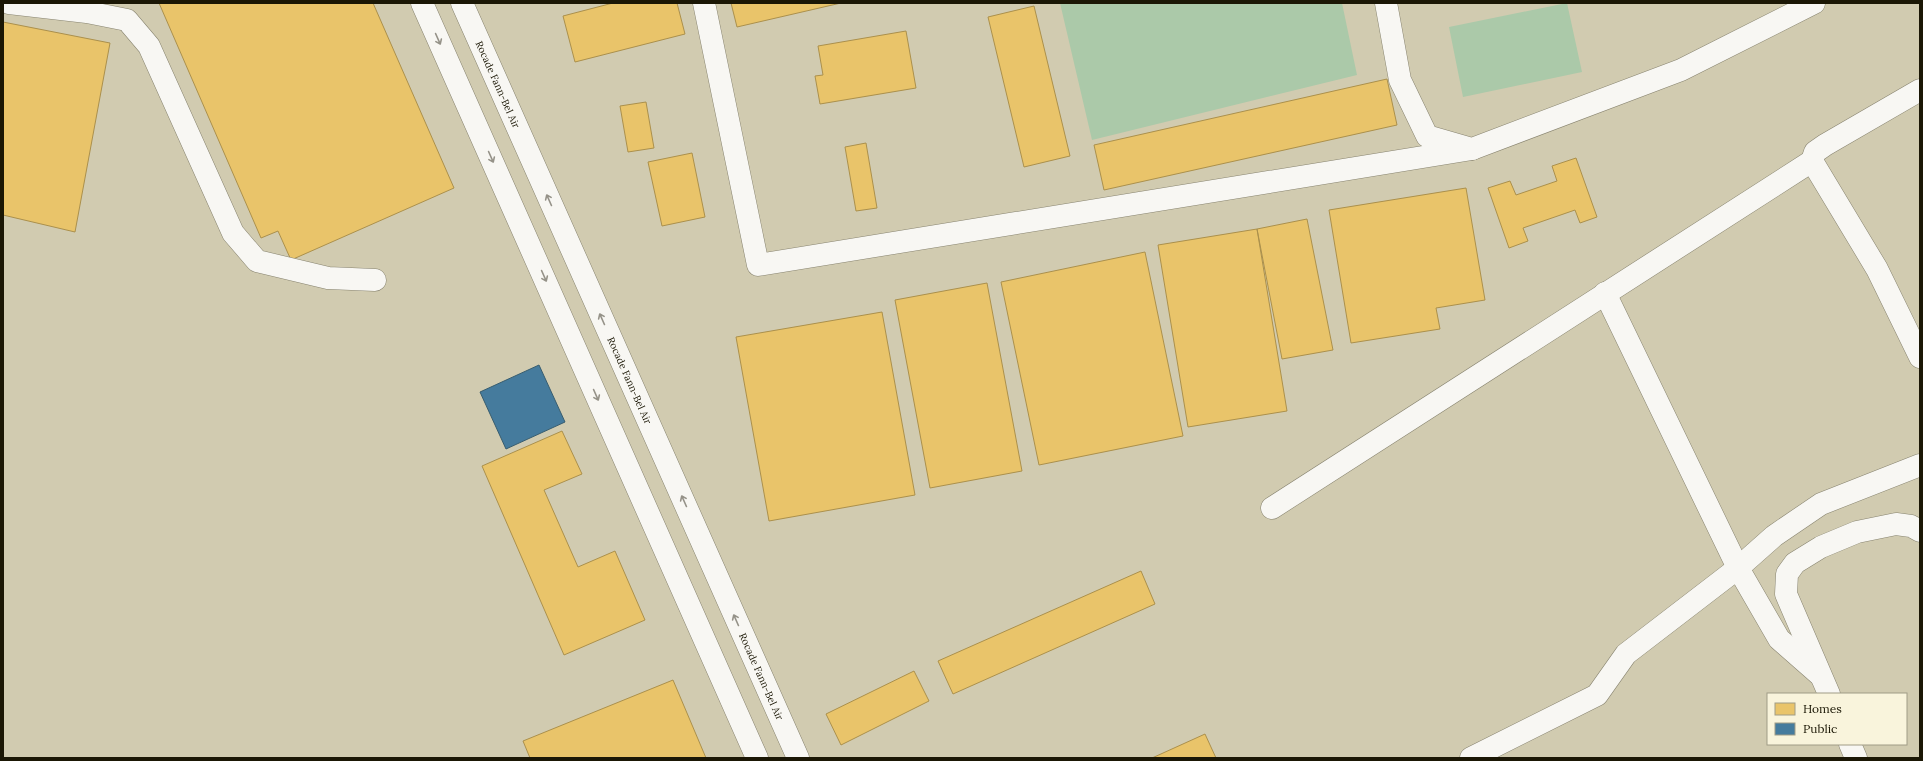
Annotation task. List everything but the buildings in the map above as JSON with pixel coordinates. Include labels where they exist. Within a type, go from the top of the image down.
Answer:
[{"type":"street","points":[[9,3],[87,12],[126,20],[149,46],[232,232],[257,261],[328,278],[375,280]]},
{"type":"street","points":[[422,3],[757,758]]},
{"type":"street","name":"Rocade Fann-Bel Air","points":[[462,3],[798,758]]},
{"type":"street","points":[[704,3],[758,265],[1472,149],[1681,70],[1814,3]]},
{"type":"street","points":[[1386,3],[1400,80],[1427,136],[1472,149]]},
{"type":"street","points":[[1272,508],[1812,161],[1816,152],[1825,146],[1920,90]]},
{"type":"street","points":[[1812,161],[1877,269],[1920,357]]},
{"type":"street","points":[[1605,293],[1738,568],[1779,639],[1825,684]]},
{"type":"street","points":[[1471,758],[1597,695],[1626,654],[1738,568],[1774,536],[1821,504],[1920,465]]},
{"type":"street","points":[[1825,684],[1786,594],[1787,574],[1795,563],[1821,547],[1857,532],[1896,524],[1911,526],[1920,531]]},
{"type":"street","points":[[1850,745],[1856,758]]},
{"type":"green space","points":[[1060,3],[1342,3],[1357,75],[1092,140]]},
{"type":"green space","points":[[1567,3],[1582,72],[1463,97],[1449,27]]}]
